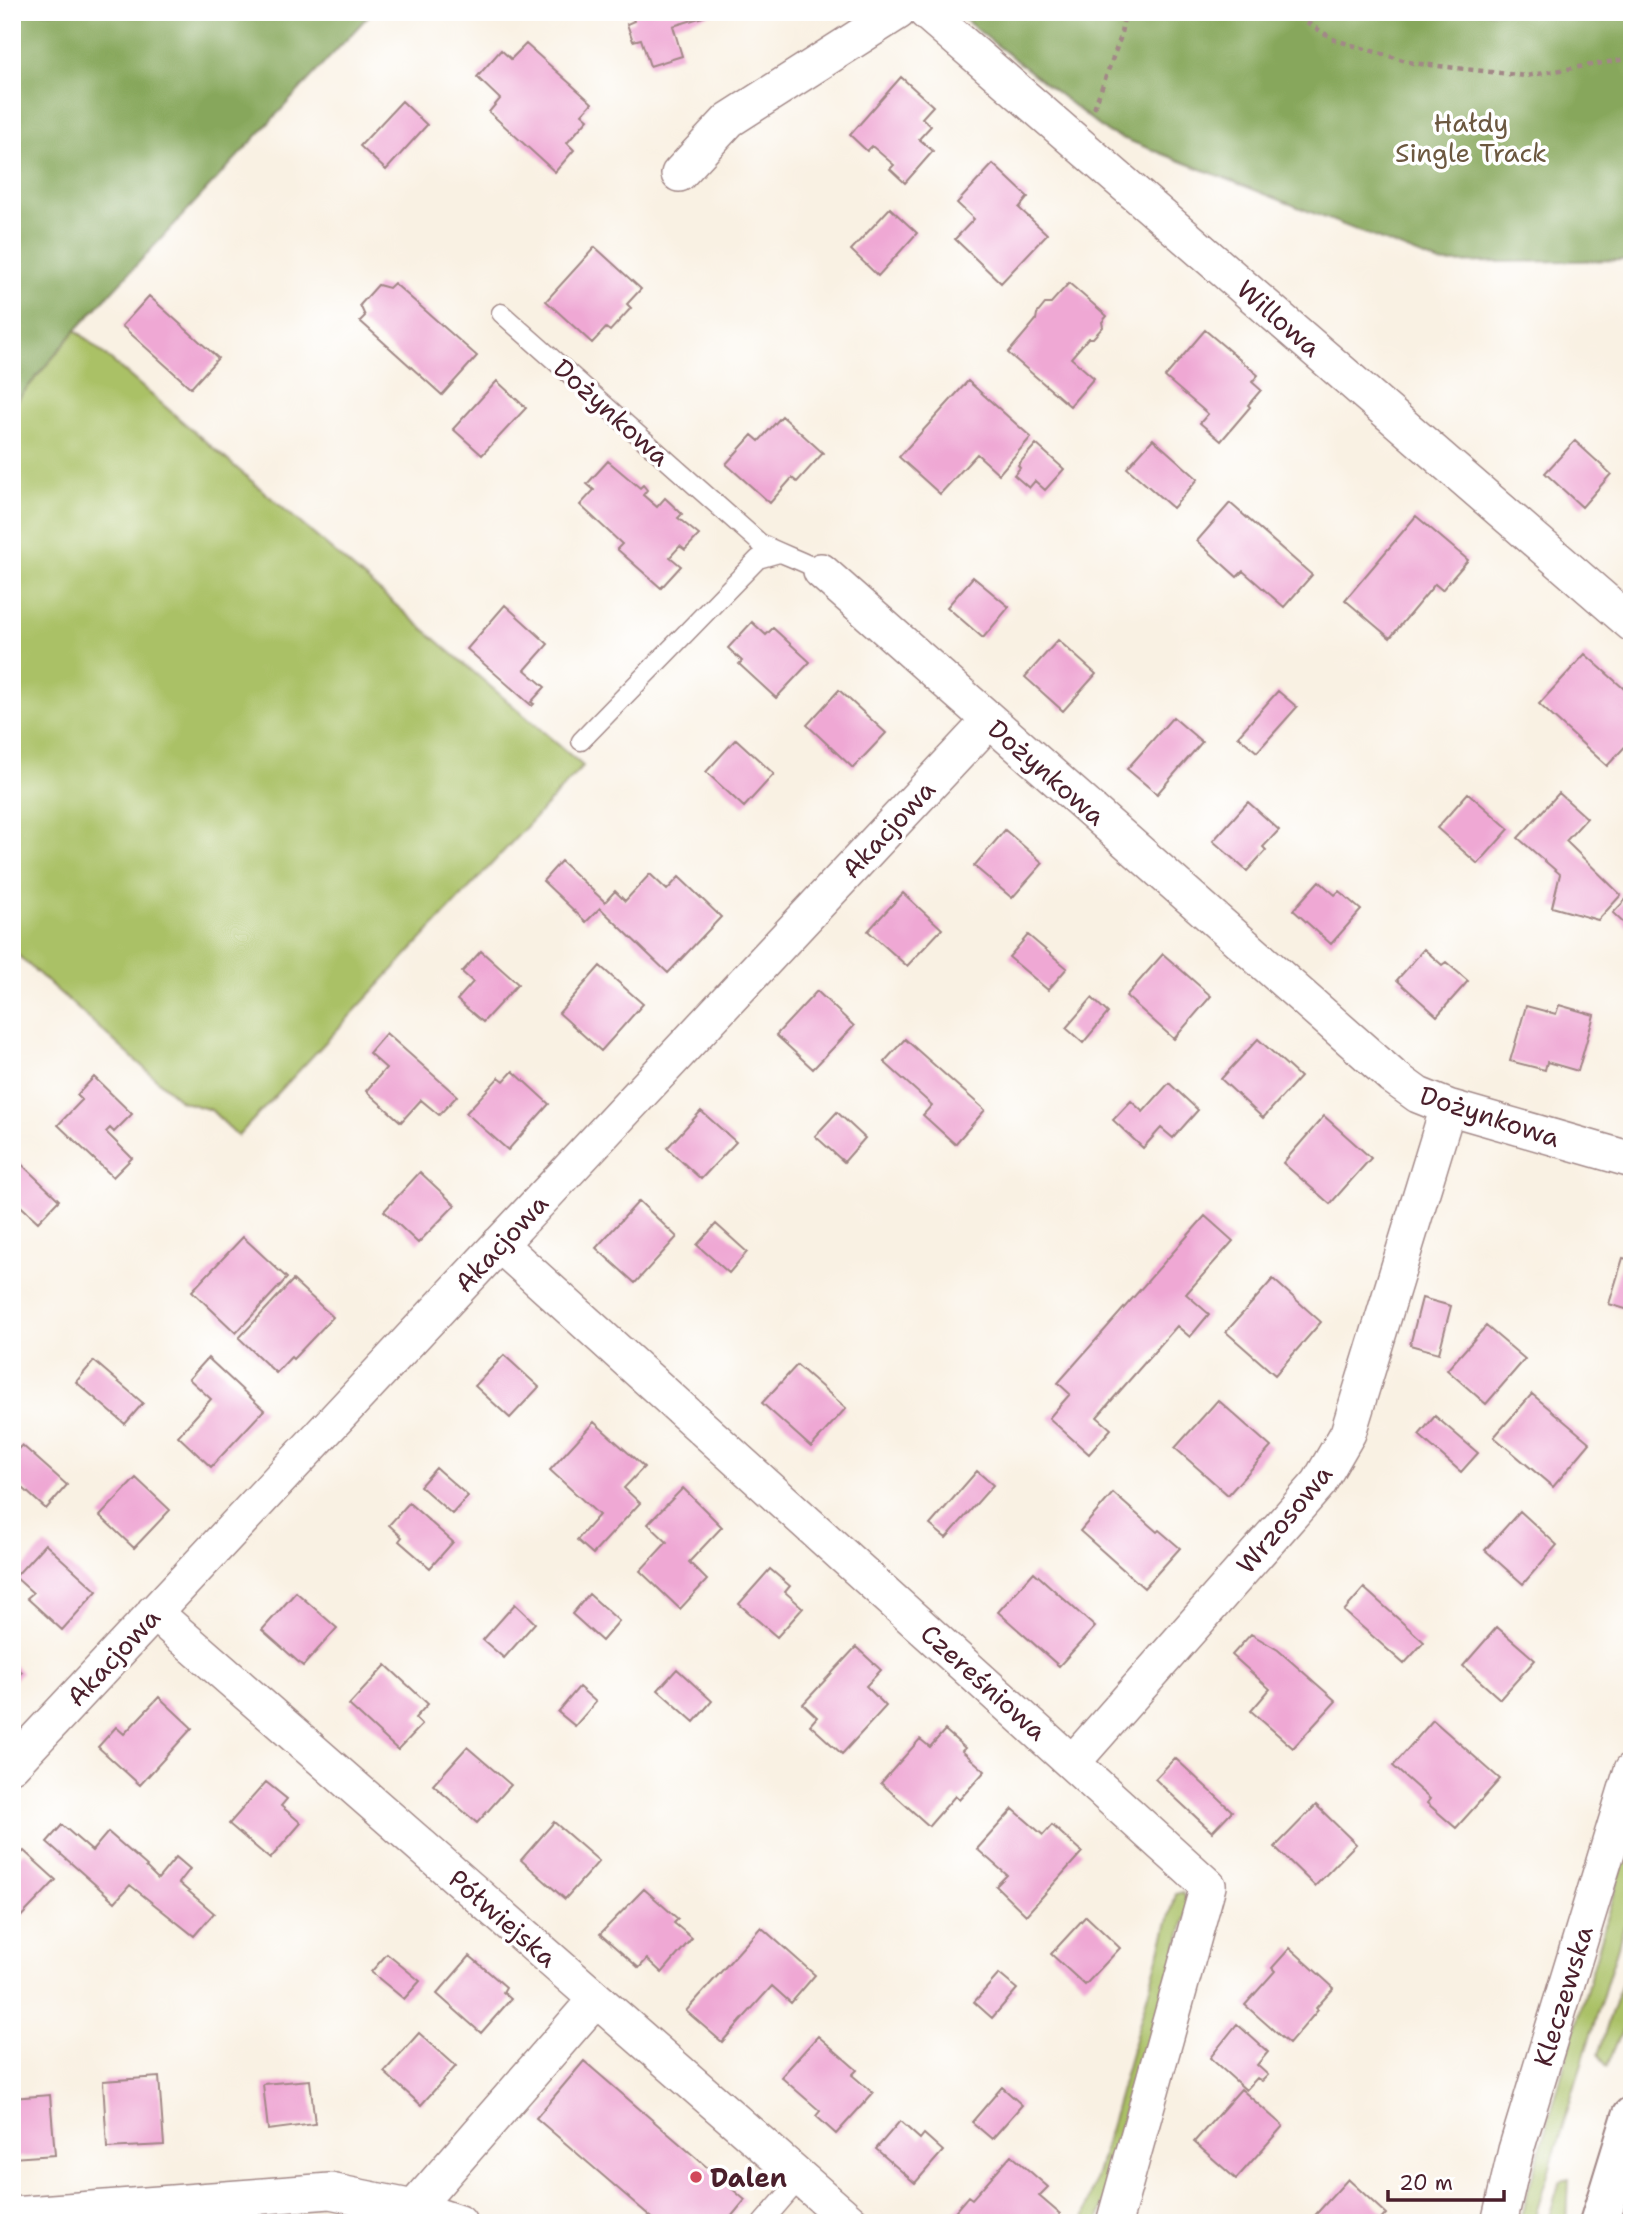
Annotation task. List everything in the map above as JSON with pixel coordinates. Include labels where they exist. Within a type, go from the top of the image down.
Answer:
[{"type":"main road","points":[[1599,2223],[1632,2116]]},
{"type":"street","points":[[679,174],[729,120],[898,12]]},
{"type":"street","name":"Willowa","points":[[926,12],[1632,624]]},
{"type":"street","name":"Dożynkowa","points":[[821,571],[1392,1076],[1418,1095],[1448,1107],[1632,1160]]},
{"type":"street","name":"Akacjowa","points":[[12,1765],[989,721]]},
{"type":"street","name":"Wrzosowa","points":[[1073,1762],[1319,1483],[1334,1460],[1348,1433],[1448,1107]]},
{"type":"street","name":"Czereśniowa","points":[[499,1244],[1208,1886],[1114,2223]]},
{"type":"street","name":"Półwiejska","points":[[155,1612],[852,2223]]},
{"type":"street","name":"Kleczewska","points":[[1499,2223],[1516,2150],[1632,1770]]},
{"type":"street","points":[[414,2208],[596,1999]]},
{"type":"street","points":[[12,2215],[330,2191],[414,2208],[459,2223]]},
{"type":"lane","name":"Dożynkowa","points":[[501,313],[760,543],[821,571]]},
{"type":"lane","points":[[581,741],[758,559],[779,553]]},
{"type":"lane","points":[[762,2223],[800,2179]]},
{"type":"path","points":[[1078,143],[1120,39],[1125,12]]},
{"type":"path","points":[[1290,12],[1335,40],[1413,63],[1526,76],[1632,58]]},
{"type":"green space","points":[[12,12],[372,12],[76,330],[12,406]]},
{"type":"green space","name":"Hałdy Single Track","points":[[955,12],[1632,12],[1632,260],[1440,263],[1107,132]]},
{"type":"green space","points":[[76,330],[583,766],[238,1136],[211,1110],[181,1101],[12,950],[12,406]]},
{"type":"green space","points":[[1632,1833],[1632,1900],[1533,2223],[1520,2219]]},
{"type":"green space","points":[[1182,1892],[1189,1906],[1098,2223],[1083,2223],[1176,1894]]},
{"type":"green space","points":[[1632,1949],[1632,2006],[1607,2066],[1598,2055]]},
{"type":"green space","points":[[1569,2179],[1567,2223],[1547,2223],[1560,2181]]},
{"type":"building","points":[[631,12],[716,13],[673,26],[682,56],[650,66],[641,39],[633,41],[627,24],[634,21]]},
{"type":"building","points":[[526,44],[592,103],[582,114],[588,119],[567,143],[574,150],[555,172],[489,112],[500,99],[477,77],[501,50],[511,59]]},
{"type":"building","points":[[901,77],[933,106],[922,118],[931,126],[919,139],[933,151],[905,183],[890,169],[894,165],[872,146],[867,151],[850,135]]},
{"type":"building","points":[[402,101],[427,125],[386,170],[360,146]]},
{"type":"building","points":[[993,164],[1028,197],[1019,208],[1047,234],[1001,283],[955,239],[974,219],[957,203]]},
{"type":"building","points":[[890,208],[917,233],[878,276],[851,250]]},
{"type":"building","points":[[595,247],[641,289],[627,304],[631,308],[610,331],[606,328],[592,343],[546,301]]},
{"type":"building","points":[[394,283],[477,356],[442,395],[360,321],[365,316],[360,305],[378,285],[389,288]]},
{"type":"building","points":[[1069,283],[1107,316],[1102,322],[1103,327],[1093,338],[1088,338],[1071,358],[1094,378],[1070,406],[1008,353],[1036,320],[1045,304],[1050,304]]},
{"type":"building","points":[[149,296],[218,358],[191,388],[122,326]]},
{"type":"building","points":[[1205,330],[1258,375],[1252,382],[1261,390],[1221,441],[1200,423],[1208,414],[1165,377]]},
{"type":"building","points":[[497,381],[526,408],[482,455],[453,429]]},
{"type":"building","points":[[968,381],[1031,437],[999,474],[977,454],[940,494],[899,457]]},
{"type":"building","points":[[782,416],[823,453],[797,482],[792,478],[770,503],[726,464],[752,435],[759,441]]},
{"type":"building","points":[[1153,439],[1198,479],[1173,508],[1127,468]]},
{"type":"building","points":[[1575,441],[1611,474],[1582,507],[1545,473]]},
{"type":"building","points":[[1036,444],[1064,469],[1045,490],[1035,481],[1029,488],[1014,475],[1020,468],[1018,465]]},
{"type":"building","points":[[608,461],[640,488],[643,485],[647,490],[643,495],[657,507],[665,498],[682,514],[678,518],[699,535],[685,550],[680,546],[670,557],[681,566],[661,588],[617,549],[622,544],[580,505],[594,490],[587,484]]},
{"type":"building","points":[[1230,503],[1312,575],[1284,607],[1243,571],[1237,577],[1197,541]]},
{"type":"building","points":[[1416,516],[1468,560],[1442,590],[1435,584],[1390,638],[1345,600]]},
{"type":"building","points":[[973,577],[1009,607],[983,638],[947,607]]},
{"type":"building","points":[[505,605],[548,644],[525,670],[545,687],[531,702],[534,704],[532,706],[467,649]]},
{"type":"building","points":[[752,622],[766,635],[773,628],[810,662],[776,698],[739,664],[742,661],[728,648]]},
{"type":"building","points":[[1058,640],[1096,674],[1063,711],[1025,677]]},
{"type":"building","points":[[1585,654],[1632,696],[1632,739],[1607,766],[1539,704]]},
{"type":"building","points":[[839,690],[886,733],[853,768],[807,725]]},
{"type":"building","points":[[1278,691],[1297,707],[1257,752],[1238,736]]},
{"type":"building","points":[[1173,717],[1202,742],[1157,794],[1127,769]]},
{"type":"building","points":[[736,739],[774,774],[744,807],[706,772]]},
{"type":"building","points":[[1468,793],[1509,829],[1478,864],[1437,828]]},
{"type":"building","points":[[1559,793],[1587,818],[1566,841],[1621,895],[1598,920],[1552,907],[1560,874],[1518,838]]},
{"type":"building","points":[[1248,802],[1279,830],[1263,847],[1266,850],[1247,871],[1213,841]]},
{"type":"building","points":[[1005,830],[1043,863],[1012,898],[974,866]]},
{"type":"building","points":[[561,861],[605,902],[615,891],[625,901],[650,874],[667,890],[679,877],[721,917],[668,973],[600,908],[586,922],[543,881]]},
{"type":"building","points":[[1319,881],[1335,895],[1339,891],[1361,910],[1331,944],[1293,910]]},
{"type":"building","points":[[903,893],[942,929],[907,966],[868,931]]},
{"type":"building","points":[[1632,893],[1632,931],[1613,913]]},
{"type":"building","points":[[1028,935],[1067,968],[1048,990],[1009,957]]},
{"type":"building","points":[[1424,949],[1442,965],[1446,962],[1468,981],[1437,1016],[1397,980]]},
{"type":"building","points":[[481,951],[518,984],[483,1022],[457,1000],[473,982],[462,972]]},
{"type":"building","points":[[1163,954],[1211,996],[1174,1039],[1126,996]]},
{"type":"building","points":[[600,966],[643,1004],[601,1051],[559,1013]]},
{"type":"building","points":[[817,991],[854,1026],[813,1069],[776,1035]]},
{"type":"building","points":[[1092,998],[1108,1013],[1083,1043],[1066,1028]]},
{"type":"building","points":[[1559,1005],[1594,1015],[1578,1071],[1547,1062],[1545,1070],[1510,1061],[1526,1006],[1556,1014]]},
{"type":"building","points":[[386,1033],[457,1096],[439,1115],[421,1100],[401,1122],[366,1091],[386,1068],[369,1053]]},
{"type":"building","points":[[905,1039],[985,1110],[955,1144],[923,1115],[932,1105],[884,1062]]},
{"type":"building","points":[[1258,1039],[1300,1077],[1263,1118],[1221,1079]]},
{"type":"building","points":[[513,1071],[549,1104],[508,1150],[466,1113],[499,1077],[504,1081]]},
{"type":"building","points":[[94,1077],[132,1114],[114,1132],[110,1128],[106,1132],[132,1158],[113,1177],[58,1125],[82,1100],[77,1095]]},
{"type":"building","points":[[1169,1083],[1198,1110],[1173,1138],[1161,1128],[1143,1148],[1113,1120],[1131,1101],[1143,1112]]},
{"type":"building","points":[[701,1111],[736,1142],[701,1179],[667,1148]]},
{"type":"building","points":[[837,1112],[865,1138],[844,1162],[815,1136]]},
{"type":"building","points":[[1324,1116],[1371,1158],[1330,1204],[1283,1163]]},
{"type":"building","points":[[12,1146],[18,1152],[14,1157],[59,1200],[38,1222],[12,1198]]},
{"type":"building","points":[[420,1172],[455,1205],[418,1243],[384,1211]]},
{"type":"building","points":[[639,1201],[677,1237],[635,1283],[596,1248]]},
{"type":"building","points":[[1205,1216],[1233,1241],[1186,1294],[1209,1314],[1190,1337],[1177,1326],[1097,1417],[1111,1429],[1089,1454],[1049,1418],[1070,1394],[1058,1383]]},
{"type":"building","points":[[716,1224],[747,1252],[729,1273],[697,1245]]},
{"type":"building","points":[[243,1237],[287,1278],[236,1333],[192,1291]]},
{"type":"building","points":[[1623,1258],[1632,1260],[1632,1311],[1609,1304]]},
{"type":"building","points":[[1273,1279],[1321,1322],[1275,1375],[1226,1332]]},
{"type":"building","points":[[293,1280],[333,1317],[276,1373],[239,1338]]},
{"type":"building","points":[[1422,1298],[1451,1306],[1439,1353],[1410,1345]]},
{"type":"building","points":[[1486,1326],[1525,1359],[1486,1404],[1447,1370]]},
{"type":"building","points":[[504,1355],[539,1387],[510,1418],[475,1386]]},
{"type":"building","points":[[208,1358],[264,1410],[211,1467],[178,1436],[211,1399],[189,1379]]},
{"type":"building","points":[[94,1361],[143,1403],[125,1424],[76,1382]]},
{"type":"building","points":[[797,1365],[846,1408],[811,1447],[762,1403]]},
{"type":"building","points":[[1532,1394],[1590,1443],[1553,1487],[1494,1437]]},
{"type":"building","points":[[1218,1400],[1271,1447],[1228,1495],[1175,1448]]},
{"type":"building","points":[[1435,1416],[1478,1453],[1461,1472],[1419,1435]]},
{"type":"building","points":[[594,1422],[644,1467],[624,1488],[640,1503],[593,1554],[577,1540],[599,1515],[550,1470]]},
{"type":"building","points":[[22,1445],[67,1485],[46,1509],[12,1478],[12,1455]]},
{"type":"building","points":[[436,1468],[468,1496],[452,1514],[420,1486]]},
{"type":"building","points":[[977,1471],[993,1485],[946,1538],[930,1525]]},
{"type":"building","points":[[136,1478],[170,1510],[134,1548],[100,1516]]},
{"type":"building","points":[[683,1488],[722,1527],[689,1562],[707,1580],[680,1609],[640,1571],[667,1542],[648,1524]]},
{"type":"building","points":[[1113,1493],[1157,1532],[1159,1530],[1180,1548],[1144,1588],[1080,1531]]},
{"type":"building","points":[[409,1503],[453,1542],[430,1568],[399,1541],[402,1537],[389,1525]]},
{"type":"building","points":[[1520,1511],[1557,1545],[1523,1584],[1485,1550]]},
{"type":"building","points":[[45,1544],[97,1591],[62,1630],[27,1598],[33,1593],[15,1577]]},
{"type":"building","points":[[770,1569],[790,1586],[785,1592],[803,1608],[777,1637],[739,1604]]},
{"type":"building","points":[[1034,1572],[1095,1627],[1059,1666],[998,1612]]},
{"type":"building","points":[[1364,1588],[1424,1642],[1404,1664],[1344,1611]]},
{"type":"building","points":[[296,1592],[337,1628],[303,1666],[262,1630]]},
{"type":"building","points":[[589,1594],[619,1621],[602,1641],[572,1614]]},
{"type":"building","points":[[515,1604],[535,1623],[504,1658],[483,1640]]},
{"type":"building","points":[[1497,1627],[1535,1660],[1500,1699],[1463,1666]]},
{"type":"building","points":[[1251,1634],[1278,1650],[1336,1701],[1293,1748],[1251,1711],[1270,1689],[1232,1655]]},
{"type":"building","points":[[856,1647],[881,1670],[866,1686],[886,1706],[842,1754],[810,1725],[817,1717],[803,1704]]},
{"type":"building","points":[[12,1663],[22,1672],[12,1682]]},
{"type":"building","points":[[386,1665],[428,1704],[415,1718],[422,1725],[398,1750],[349,1705]]},
{"type":"building","points":[[677,1669],[712,1701],[694,1722],[658,1690]]},
{"type":"building","points":[[579,1687],[596,1702],[575,1726],[558,1712]]},
{"type":"building","points":[[159,1697],[192,1728],[140,1785],[98,1747],[116,1727],[124,1734]]},
{"type":"building","points":[[1433,1720],[1500,1779],[1456,1828],[1427,1803],[1430,1799],[1393,1766]]},
{"type":"building","points":[[945,1730],[965,1748],[962,1751],[985,1771],[959,1800],[955,1796],[929,1826],[881,1783],[920,1739],[930,1747]]},
{"type":"building","points":[[467,1747],[511,1785],[477,1823],[433,1785]]},
{"type":"building","points":[[1175,1758],[1232,1811],[1212,1832],[1155,1779]]},
{"type":"building","points":[[266,1782],[287,1799],[281,1806],[301,1823],[270,1859],[229,1824]]},
{"type":"building","points":[[1316,1805],[1356,1844],[1315,1886],[1275,1847]]},
{"type":"building","points":[[1013,1809],[1043,1835],[1052,1825],[1082,1852],[1026,1915],[996,1886],[1007,1875],[977,1849]]},
{"type":"building","points":[[554,1822],[599,1861],[565,1899],[521,1860]]},
{"type":"building","points":[[62,1825],[92,1851],[108,1832],[158,1879],[176,1857],[190,1869],[179,1883],[214,1913],[194,1936],[130,1885],[115,1902],[47,1842]]},
{"type":"building","points":[[24,1851],[56,1880],[12,1926],[12,1863]]},
{"type":"building","points":[[644,1889],[678,1919],[674,1923],[692,1938],[662,1973],[647,1959],[639,1968],[600,1934]]},
{"type":"building","points":[[1086,1916],[1120,1948],[1085,1985],[1051,1954]]},
{"type":"building","points":[[761,1927],[815,1975],[791,2003],[772,1986],[722,2042],[686,2011]]},
{"type":"building","points":[[1290,1948],[1334,1988],[1289,2044],[1245,2005],[1275,1971],[1272,1968]]},
{"type":"building","points":[[387,1954],[420,1981],[404,1999],[371,1972]]},
{"type":"building","points":[[470,1956],[506,1987],[503,1992],[511,1999],[481,2033],[437,1994]]},
{"type":"building","points":[[999,1974],[1017,1989],[992,2018],[974,2002]]},
{"type":"building","points":[[1237,2024],[1268,2052],[1257,2065],[1268,2075],[1262,2081],[1257,2078],[1246,2090],[1210,2058]]},
{"type":"building","points":[[419,2033],[456,2066],[421,2105],[384,2072]]},
{"type":"building","points":[[818,2036],[857,2070],[852,2075],[873,2093],[836,2134],[816,2116],[820,2111],[781,2077]]},
{"type":"building","points":[[584,2061],[745,2200],[726,2223],[658,2223],[536,2118]]},
{"type":"building","points":[[159,2077],[164,2145],[107,2148],[103,2081]]},
{"type":"building","points":[[310,2080],[315,2124],[268,2130],[263,2084]]},
{"type":"building","points":[[1002,2087],[1022,2105],[992,2139],[972,2122]]},
{"type":"building","points":[[1241,2089],[1283,2126],[1236,2179],[1194,2142]]},
{"type":"building","points":[[50,2095],[55,2155],[12,2158],[12,2098]]},
{"type":"building","points":[[900,2121],[920,2139],[924,2134],[943,2151],[915,2183],[876,2149]]},
{"type":"building","points":[[1011,2155],[1048,2187],[1039,2196],[1060,2214],[1053,2223],[945,2223],[968,2196],[972,2199]]},
{"type":"building","points":[[1348,2179],[1386,2214],[1378,2223],[1308,2223]]},
{"type":"place","name":"Dalen","points":[[696,2177]]}]
